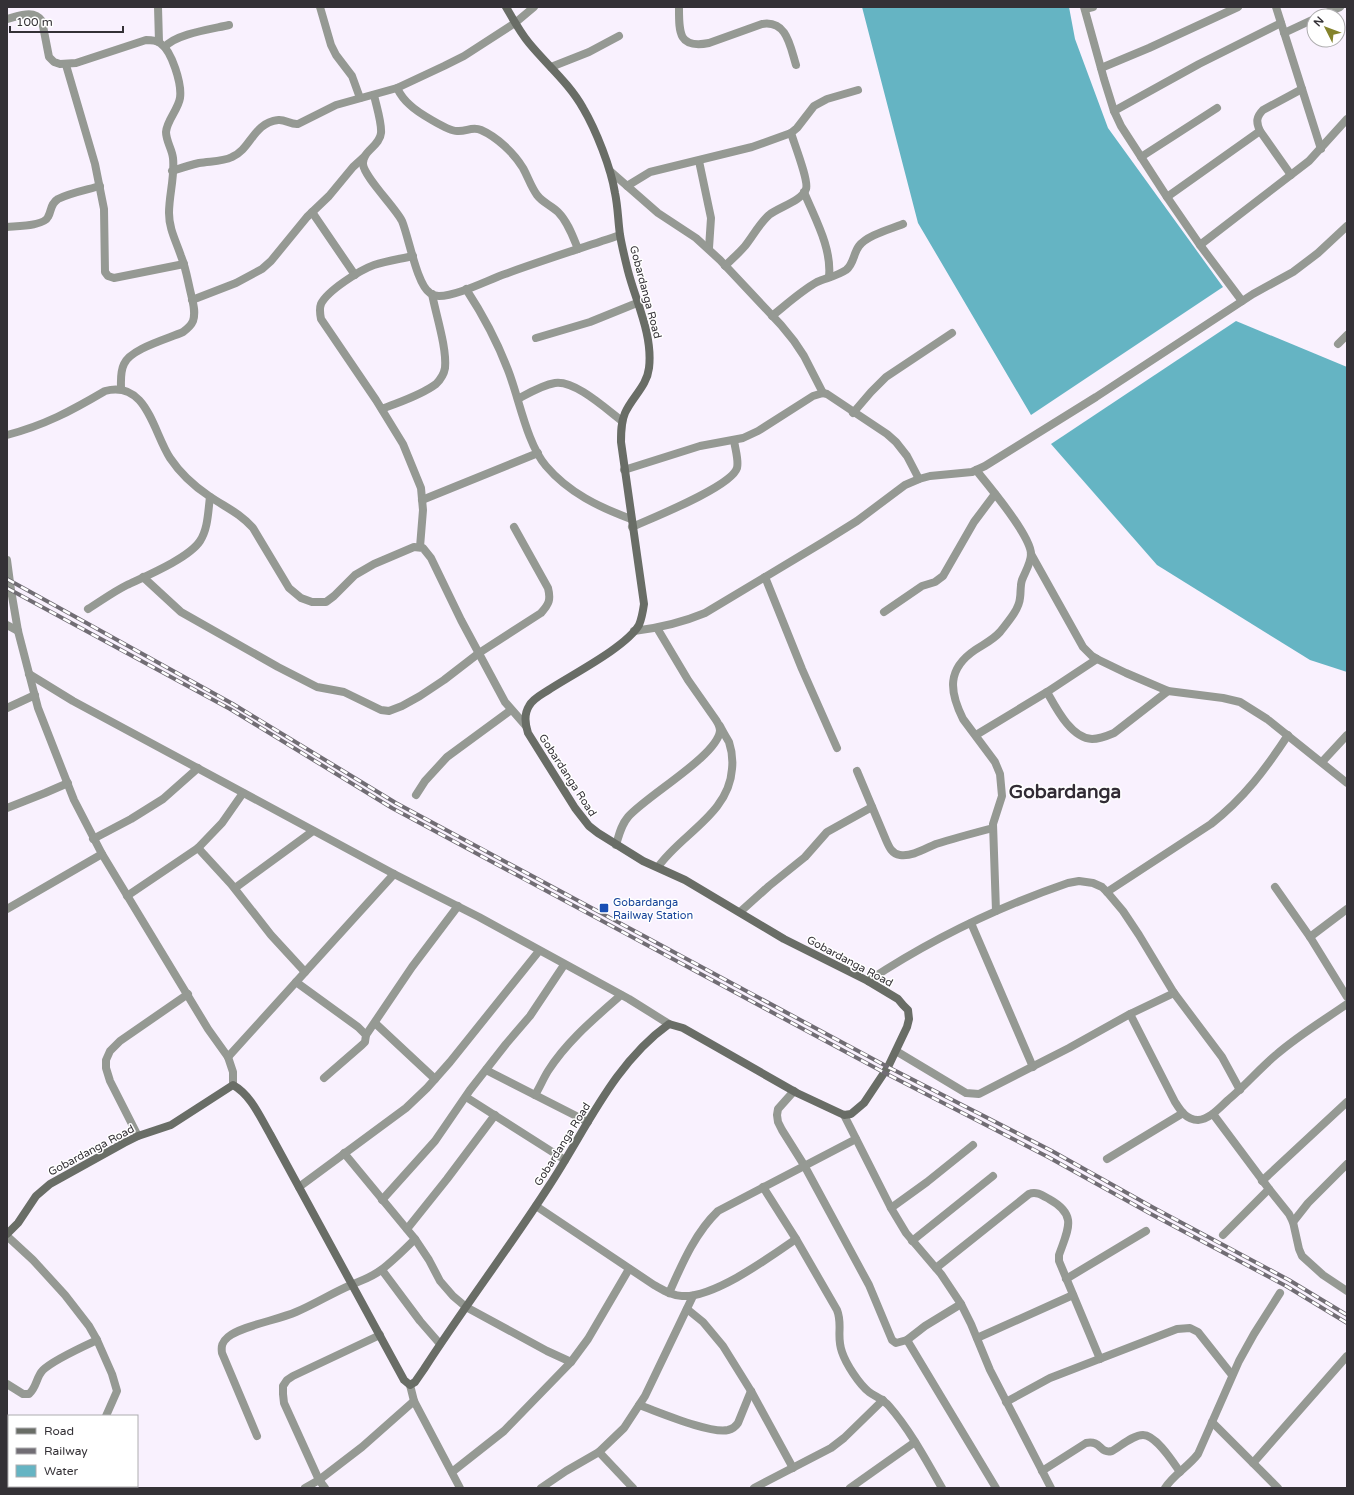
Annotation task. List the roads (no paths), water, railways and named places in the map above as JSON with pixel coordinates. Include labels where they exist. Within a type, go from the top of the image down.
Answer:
[{"type":"main road","name":"Gobardanga Road","points":[[506,7],[528,42],[572,91],[584,110],[599,142],[610,171],[615,192],[620,235],[647,336],[650,353],[647,377],[625,411],[622,420],[621,442],[644,604],[643,614],[634,631],[624,640],[593,663],[535,699],[526,712],[526,726],[534,743],[584,820],[598,833],[643,860],[685,880],[784,939],[868,981],[898,999],[908,1010],[909,1019],[907,1027],[885,1073],[868,1098],[859,1108],[852,1114],[844,1115]]},
{"type":"main road","name":"Gobardanga Road","points":[[410,1385],[415,1382],[536,1206],[610,1087],[628,1063],[644,1046],[669,1024]]},
{"type":"main road","points":[[669,1024],[683,1028],[794,1091],[844,1115]]},
{"type":"main road","name":"Gobardanga Road","points":[[7,1235],[44,1188],[138,1136],[171,1125],[233,1085]]},
{"type":"main road","points":[[233,1085],[244,1094],[252,1104],[300,1187],[404,1380],[410,1385]]},
{"type":"street","points":[[158,7],[162,44]]},
{"type":"street","points":[[320,7],[331,46],[352,76],[360,98]]},
{"type":"street","points":[[172,171],[197,163],[223,160],[237,155],[256,131],[271,121],[280,119],[298,124],[326,109],[397,88],[464,56],[515,23],[534,7]]},
{"type":"street","points":[[679,7],[679,30],[686,42],[692,44],[705,44],[762,24],[776,24],[785,33],[796,65]]},
{"type":"street","points":[[1101,68],[1149,48],[1238,7]]},
{"type":"street","points":[[1276,7],[1321,149]]},
{"type":"street","points":[[1087,8],[1101,68],[1114,111],[1121,126],[1167,198],[1242,301]]},
{"type":"street","points":[[7,19],[33,14],[39,17],[42,21],[49,57],[54,62],[66,65],[76,63],[146,40],[153,40],[162,44],[170,54],[175,69],[180,92],[178,106],[166,132],[173,158],[169,219],[172,234],[184,264],[194,315],[191,325],[183,332],[139,350],[129,356],[124,363],[122,371],[121,389]]},
{"type":"street","points":[[1114,111],[1199,64],[1281,23]]},
{"type":"street","points":[[1284,33],[1306,23]]},
{"type":"street","points":[[162,44],[180,37],[229,25]]},
{"type":"street","points":[[551,68],[589,52],[619,36]]},
{"type":"street","points":[[66,65],[100,186],[105,221],[105,272],[108,276],[114,278],[184,264]]},
{"type":"street","points":[[397,88],[403,98],[410,105],[449,129],[458,132],[473,128],[480,129],[501,144],[519,163],[540,199],[555,209],[563,218],[578,249]]},
{"type":"street","points":[[1291,175],[1260,131],[1257,125],[1258,115],[1263,110],[1302,89]]},
{"type":"street","points":[[627,186],[650,172],[752,147],[791,133],[797,128],[814,106],[823,101],[858,90]]},
{"type":"street","points":[[192,300],[236,283],[262,269],[271,261],[298,226],[329,196],[353,167],[378,142],[381,134],[374,95]]},
{"type":"street","points":[[1141,157],[1217,108]]},
{"type":"street","points":[[1200,244],[1309,161],[1347,119]]},
{"type":"street","points":[[1167,198],[1260,131]]},
{"type":"street","points":[[725,266],[744,246],[756,229],[768,216],[794,201],[804,192],[806,188],[807,183],[791,133]]},
{"type":"street","points":[[364,157],[363,164],[365,169],[400,217],[425,289],[432,294],[440,296],[466,289],[505,274],[620,235]]},
{"type":"street","points":[[699,161],[711,218],[708,248]]},
{"type":"street","points":[[610,171],[658,213],[686,230],[708,248],[772,316],[794,342],[823,393]]},
{"type":"street","points":[[7,227],[42,223],[48,217],[50,207],[59,199],[100,186]]},
{"type":"street","points":[[804,192],[826,247],[830,269],[829,277]]},
{"type":"street","points":[[312,212],[355,275]]},
{"type":"street","points":[[772,316],[817,283],[850,267],[859,246],[863,242],[903,224]]},
{"type":"street","points":[[634,631],[657,628],[686,621],[705,613],[851,525],[896,491],[919,479],[930,476],[972,472],[1002,457],[1242,301],[1307,262],[1347,226]]},
{"type":"street","points":[[414,256],[373,266],[355,275],[332,292],[321,303],[320,310],[321,320],[382,410],[403,444],[421,488],[423,522],[420,547]]},
{"type":"street","points":[[466,289],[479,309],[496,341],[518,399],[528,431],[541,460],[565,485],[580,496],[632,523],[697,497],[729,479],[737,468],[734,440]]},
{"type":"street","points":[[382,410],[425,391],[442,377],[445,369],[445,360],[432,294]]},
{"type":"street","points":[[536,338],[590,322],[637,303]]},
{"type":"street","points":[[853,413],[886,377],[952,333]]},
{"type":"street","points":[[1338,344],[1347,335]]},
{"type":"street","points":[[518,399],[547,385],[562,383],[571,385],[583,392],[622,420]]},
{"type":"street","points":[[7,435],[58,418],[104,392],[113,389],[121,389],[132,394],[140,401],[148,412],[169,457],[190,481],[210,497],[239,514],[247,521],[253,528],[289,588],[301,598],[312,602],[326,602],[355,575],[414,547],[420,547],[427,552],[505,702],[526,726]]},
{"type":"street","points":[[624,470],[700,446],[734,440],[758,431],[813,396],[823,393],[827,394],[853,413],[887,434],[896,442],[907,456],[919,479]]},
{"type":"street","points":[[422,500],[538,453]]},
{"type":"street","points":[[976,470],[1020,529],[1031,554],[1083,647],[1092,656],[1126,673],[1168,690],[1240,702],[1268,719],[1347,783]]},
{"type":"street","points":[[884,612],[922,586],[935,582],[943,576],[974,522],[995,494]]},
{"type":"street","points":[[88,609],[179,558],[199,543],[204,534],[210,497]]},
{"type":"street","points":[[143,577],[182,612],[278,667],[304,681],[322,688],[344,692],[381,710],[389,711],[420,696],[444,680],[479,653],[541,613],[549,604],[550,597],[548,588],[514,527]]},
{"type":"street","points":[[996,911],[993,828],[996,812],[1002,796],[1000,774],[995,762],[963,719],[952,687],[953,678],[967,656],[994,638],[1013,614],[1020,599],[1021,583],[1031,554]]},
{"type":"street","points":[[7,560],[18,631],[38,708],[68,783],[93,839],[208,1028],[228,1057],[233,1072],[233,1085]]},
{"type":"street","points":[[765,577],[802,669],[837,748]]},
{"type":"street","points":[[7,624],[18,631]]},
{"type":"street","points":[[657,628],[688,680],[729,742],[733,762],[729,786],[716,808],[671,852],[658,867]]},
{"type":"street","points":[[976,736],[1097,659]]},
{"type":"street","points":[[29,674],[73,701],[394,874],[458,906],[620,995],[669,1024]]},
{"type":"street","points":[[1047,692],[1061,717],[1079,734],[1091,739],[1104,737],[1114,733],[1168,690]]},
{"type":"street","points":[[7,708],[35,695]]},
{"type":"street","points":[[416,795],[425,781],[447,757],[511,710]]},
{"type":"street","points":[[616,845],[620,831],[628,816],[685,772],[707,752],[717,740],[720,731],[719,726]]},
{"type":"street","points":[[1107,892],[1206,828],[1227,811],[1239,800],[1264,771],[1288,735]]},
{"type":"street","points":[[1322,762],[1347,735]]},
{"type":"street","points":[[93,839],[131,819],[163,799],[198,768]]},
{"type":"street","points":[[857,771],[886,840],[892,851],[901,856],[993,828]]},
{"type":"street","points":[[7,808],[68,783]]},
{"type":"street","points":[[127,896],[198,848],[222,823],[243,793]]},
{"type":"street","points":[[740,912],[805,857],[827,832],[872,807]]},
{"type":"street","points":[[235,888],[314,831]]},
{"type":"street","points":[[198,848],[235,888],[272,935],[305,972]]},
{"type":"street","points":[[7,909],[102,854]]},
{"type":"street","points":[[228,1057],[394,874]]},
{"type":"street","points":[[868,981],[902,959],[996,911],[1068,883],[1079,881],[1093,883],[1102,886],[1140,935],[1174,993],[1222,1057],[1240,1090]]},
{"type":"street","points":[[1276,887],[1347,997]]},
{"type":"street","points":[[324,1078],[365,1042],[366,1035],[412,967],[458,906]]},
{"type":"street","points":[[1310,938],[1347,909]]},
{"type":"street","points":[[971,923],[1033,1067]]},
{"type":"street","points":[[300,1187],[406,1108],[436,1079],[539,951]]},
{"type":"street","points":[[382,1200],[435,1141],[486,1070],[530,1016],[564,965]]},
{"type":"street","points":[[296,982],[358,1027],[366,1035]]},
{"type":"street","points":[[896,1051],[966,1093],[978,1094],[1033,1067],[1130,1014],[1174,993]]},
{"type":"street","points":[[138,1136],[110,1081],[106,1068],[106,1060],[110,1051],[120,1041],[188,994]]},
{"type":"street","points":[[535,1096],[548,1071],[575,1037],[620,995]]},
{"type":"street","points":[[1130,1014],[1168,1090],[1182,1113],[1188,1118],[1196,1120],[1203,1119],[1213,1114],[1282,1049],[1347,1004]]},
{"type":"street","points":[[375,1023],[436,1079]]},
{"type":"street","points":[[486,1070],[588,1122]]},
{"type":"street","points":[[794,1091],[778,1109],[777,1116],[782,1130],[804,1165],[868,1286],[890,1336],[896,1343],[906,1340],[961,1304]]},
{"type":"street","points":[[466,1097],[565,1160]]},
{"type":"street","points":[[1262,1181],[1347,1102]]},
{"type":"street","points":[[1107,1159],[1182,1113]]},
{"type":"street","points":[[1213,1114],[1262,1181],[1290,1214],[1302,1256],[1323,1275],[1347,1291]]},
{"type":"street","points":[[407,1229],[495,1115]]},
{"type":"street","points":[[844,1115],[891,1208],[912,1241],[936,1268],[961,1304],[990,1370],[1051,1488]]},
{"type":"street","points":[[670,1293],[686,1257],[706,1223],[718,1211],[856,1139]]},
{"type":"street","points":[[891,1208],[927,1182],[973,1145]]},
{"type":"street","points":[[344,1154],[407,1229],[429,1260],[440,1281],[453,1296],[466,1307],[547,1351],[571,1362]]},
{"type":"street","points":[[1293,1222],[1308,1203],[1347,1164]]},
{"type":"street","points":[[912,1241],[993,1176]]},
{"type":"street","points":[[763,1187],[796,1239],[837,1310],[840,1318],[839,1341],[842,1352],[848,1363],[866,1390],[883,1400],[896,1414],[915,1442],[942,1488]]},
{"type":"street","points":[[1223,1235],[1269,1189]]},
{"type":"street","points":[[936,1268],[1029,1194],[1036,1192],[1058,1204],[1067,1213],[1068,1218],[1068,1225],[1059,1255],[1059,1261],[1100,1359]]},
{"type":"street","points":[[536,1206],[654,1285],[670,1293],[681,1296],[693,1296],[709,1291],[746,1272],[796,1239]]},
{"type":"street","points":[[1066,1280],[1146,1231]]},
{"type":"street","points":[[7,1235],[33,1260],[65,1296],[85,1321],[97,1340],[112,1374],[117,1391],[106,1415]]},
{"type":"street","points":[[257,1436],[225,1360],[221,1347],[222,1343],[232,1334],[296,1312],[352,1285],[364,1281],[382,1270],[415,1240]]},
{"type":"street","points":[[452,1472],[504,1431],[571,1362],[588,1339],[629,1269]]},
{"type":"street","points":[[382,1270],[420,1322],[440,1344]]},
{"type":"street","points":[[1165,1488],[1190,1464],[1198,1454],[1232,1375],[1248,1344],[1280,1293]]},
{"type":"street","points":[[977,1338],[1073,1295]]},
{"type":"street","points":[[541,1488],[566,1471],[600,1452],[624,1428],[640,1405],[693,1296]]},
{"type":"street","points":[[687,1309],[713,1333],[723,1346],[751,1391],[793,1468]]},
{"type":"street","points":[[1006,1402],[1050,1378],[1177,1329],[1190,1328],[1198,1332],[1232,1375]]},
{"type":"street","points":[[325,1488],[319,1480],[288,1411],[283,1394],[283,1386],[292,1376],[380,1335]]},
{"type":"street","points":[[7,1384],[23,1394],[29,1394],[33,1390],[42,1370],[54,1362],[97,1340]]},
{"type":"street","points":[[906,1340],[996,1488]]},
{"type":"street","points":[[1253,1463],[1347,1356]]},
{"type":"street","points":[[410,1385],[414,1401],[460,1488]]},
{"type":"street","points":[[640,1405],[703,1427],[729,1430],[735,1427],[738,1423],[751,1391]]},
{"type":"street","points":[[754,1488],[832,1448],[883,1400]]},
{"type":"street","points":[[305,1488],[319,1480],[382,1431],[414,1401]]},
{"type":"street","points":[[1212,1422],[1278,1488]]},
{"type":"street","points":[[1042,1471],[1086,1444],[1092,1442],[1096,1443],[1104,1451],[1108,1452],[1135,1437],[1143,1435],[1150,1437],[1157,1442],[1180,1472]]},
{"type":"street","points":[[850,1488],[915,1442]]},
{"type":"street","points":[[600,1452],[633,1488]]},
{"type":"water","points":[[862,7],[1069,7],[1075,39],[1108,128],[1223,287],[1031,415],[918,223]]},
{"type":"water","points":[[1236,321],[1347,367],[1347,672],[1310,660],[1157,565],[1051,444]]},
{"type":"railway","points":[[7,579],[233,704],[396,803],[888,1067],[1052,1151],[1154,1208],[1289,1280],[1347,1315]]},
{"type":"railway","points":[[7,588],[230,709],[392,808],[885,1073],[1048,1157],[1286,1286],[1347,1323]]},
{"type":"place","name":"Gobardanga Railway Station","points":[[604,908]]},
{"type":"district","name":"Gobardanga","points":[[1065,791]]}]
